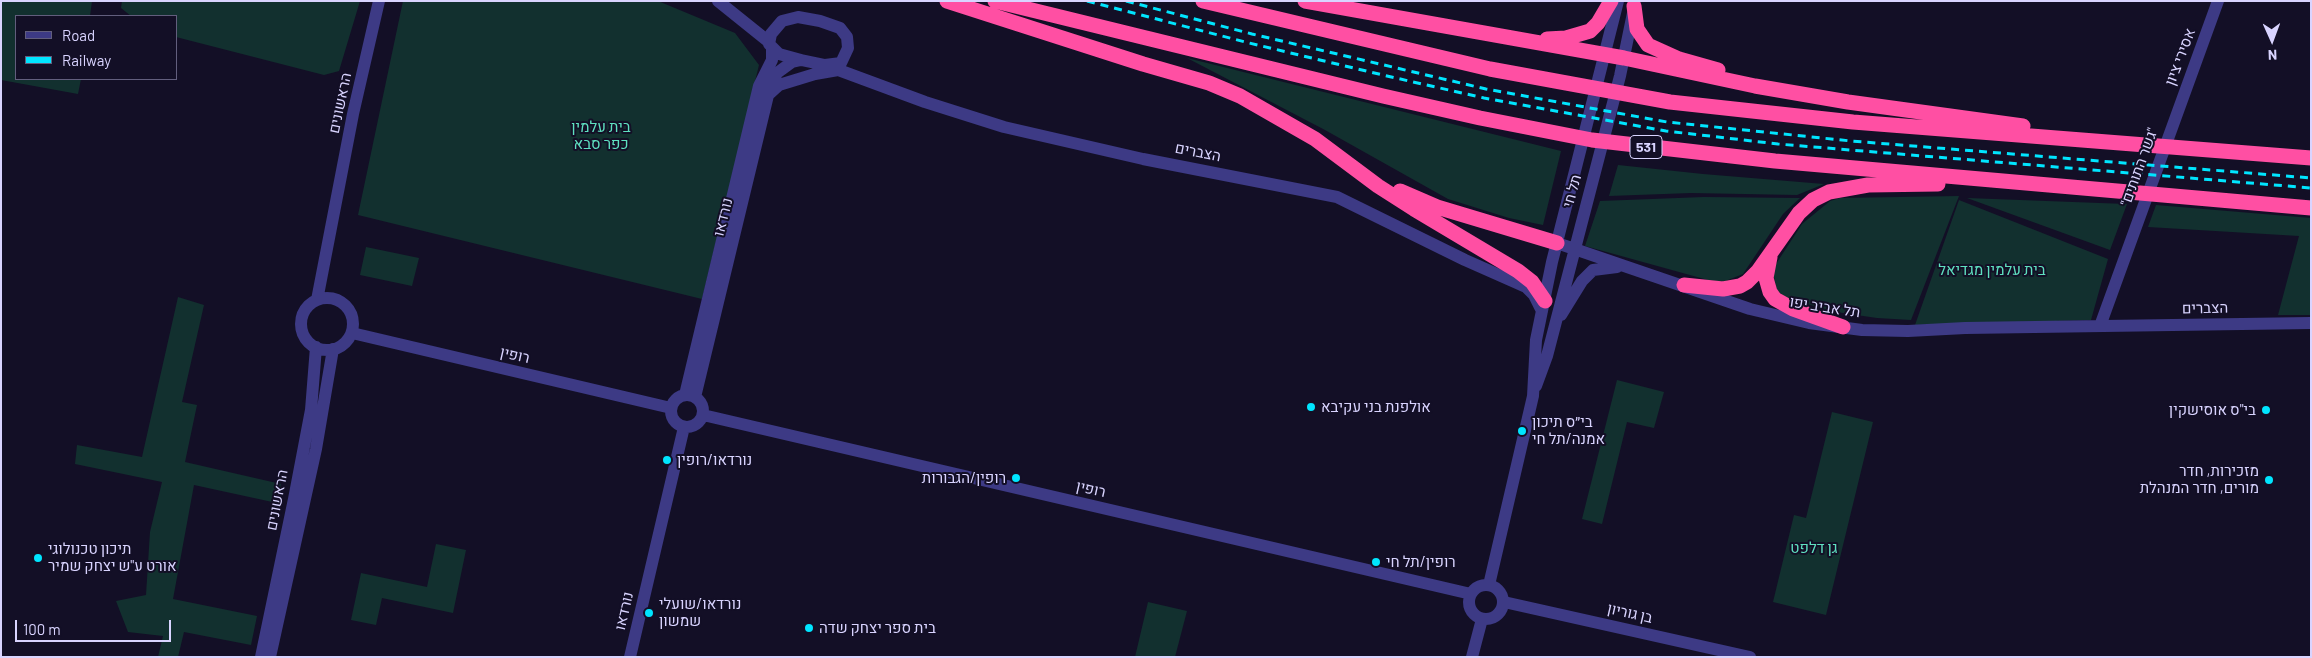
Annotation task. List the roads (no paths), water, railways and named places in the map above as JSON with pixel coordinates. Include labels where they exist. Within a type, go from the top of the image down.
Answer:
[{"type":"highway","points":[[948,1],[1224,89],[1315,139],[1378,178],[1419,200],[1557,243]]},
{"type":"highway","name":"531","points":[[995,1],[1382,96],[1592,140],[1766,160],[2311,208]]},
{"type":"highway","points":[[1203,1],[1490,70],[1670,102],[1781,116],[2311,158]]},
{"type":"highway","points":[[1304,1],[1624,58],[1755,86],[1848,102],[2178,148]]},
{"type":"highway","points":[[1520,40],[1566,38],[1590,31],[1598,23],[1611,1]]},
{"type":"highway","points":[[1635,4],[1637,29],[1644,41],[1654,49],[1709,67],[1848,102]]},
{"type":"highway","points":[[1315,139],[1406,204],[1526,276],[1537,288],[1544,306]]},
{"type":"highway","points":[[1684,285],[1723,289],[1740,286],[1753,277],[1799,213],[1813,200],[1829,192],[1852,187],[1933,184],[2122,191]]},
{"type":"highway","points":[[1773,248],[1766,278],[1770,292],[1775,299],[1793,310],[1844,327]]},
{"type":"street","name":"הראשונים","points":[[317,300],[353,114],[379,1]]},
{"type":"street","name":"הצברים","points":[[718,1],[744,20],[770,45],[785,56],[839,70],[924,102],[1024,131],[1143,159],[1289,186],[1347,200],[1465,260],[1526,287],[1544,306]]},
{"type":"street","name":"תל חי","points":[[1535,388],[1534,352],[1557,243],[1618,1]]},
{"type":"street","name":"אסירי ציון","points":[[2172,124],[2218,1]]},
{"type":"street","name":"תל חי","points":[[1489,585],[1535,388],[1542,373],[1573,249],[1620,76],[1635,4]]},
{"type":"street","points":[[744,20],[763,26],[776,26],[785,20],[798,17],[820,21],[840,28],[847,39],[846,56],[839,64],[826,66]]},
{"type":"street","name":"נורדאו","points":[[690,396],[759,86],[772,60],[771,34],[776,26]]},
{"type":"street","name":"נורדאו","points":[[690,396],[743,202],[767,97],[777,73],[788,63],[801,60]]},
{"type":"street","points":[[767,97],[779,85],[815,74],[839,70]]},
{"type":"street","name":"\"גשר התותים\"","points":[[2100,326],[2172,124]]},
{"type":"street","name":"תל אביב יפו","points":[[1557,243],[1684,285],[1709,296],[1809,323],[1879,331],[2100,326]]},
{"type":"street","points":[[1554,326],[1578,287],[1594,270],[1622,266]]},
{"type":"street","points":[[334,298],[348,308],[352,316],[352,333],[348,340],[334,349],[316,347],[303,334],[301,326],[306,309],[317,300],[334,298]]},
{"type":"street","name":"הצברים","points":[[2100,326],[2311,322]]},
{"type":"street","name":"רופין","points":[[352,333],[671,408]]},
{"type":"street","name":"הראשונים","points":[[261,657],[311,410],[316,347]]},
{"type":"street","name":"הראשונים","points":[[270,657],[316,449],[334,349]]},
{"type":"street","points":[[690,396],[702,405],[703,415],[694,426],[684,427],[672,418],[671,408],[676,400],[690,396]]},
{"type":"street","name":"רופין","points":[[703,415],[1471,594]]},
{"type":"street","name":"נורדאו","points":[[630,657],[684,427]]},
{"type":"street","points":[[1489,585],[1500,590],[1504,602],[1499,614],[1494,618],[1482,619],[1472,612],[1470,606],[1471,594],[1478,587],[1489,585]]},
{"type":"street","name":"בן גוריון","points":[[1504,602],[1750,657]]},
{"type":"street","points":[[1472,657],[1482,619]]},
{"type":"railway","points":[[1087,1],[1249,43],[1484,98],[1666,131],[1778,144],[2311,188]]},
{"type":"railway","points":[[1126,1],[1252,34],[1486,89],[1667,122],[1851,141],[2311,178]]},
{"type":"place","name":"אולפנת בני עקיבא","points":[[1311,407]]},
{"type":"place","name":"בי\"ס אוסישקין","points":[[2266,410]]},
{"type":"place","name":"בי״ס תיכון אמנה/תל חי","points":[[1522,431]]},
{"type":"place","name":"נורדאו/רופין","points":[[667,460]]},
{"type":"place","name":"רופין/הגבורות","points":[[1016,478]]},
{"type":"place","name":"מזכירות, חדר מורים, חדר המנהלת","points":[[2269,480]]},
{"type":"place","name":"תיכון טכנולוגי אורט ע\"ש יצחק שמיר","points":[[38,558]]},
{"type":"place","name":"רופין/תל חי","points":[[1376,562]]},
{"type":"place","name":"נורדאו/שועלי שמשון","points":[[649,613]]},
{"type":"place","name":"בית ספר יצחק שדה","points":[[809,628]]},
{"type":"park label","name":"בית עלמין כפר סבא","points":[[601,136]]},
{"type":"park label","name":"בית עלמין מגדיאל","points":[[1992,270]]},
{"type":"park label","name":"גן דלפט","points":[[1814,548]]}]
